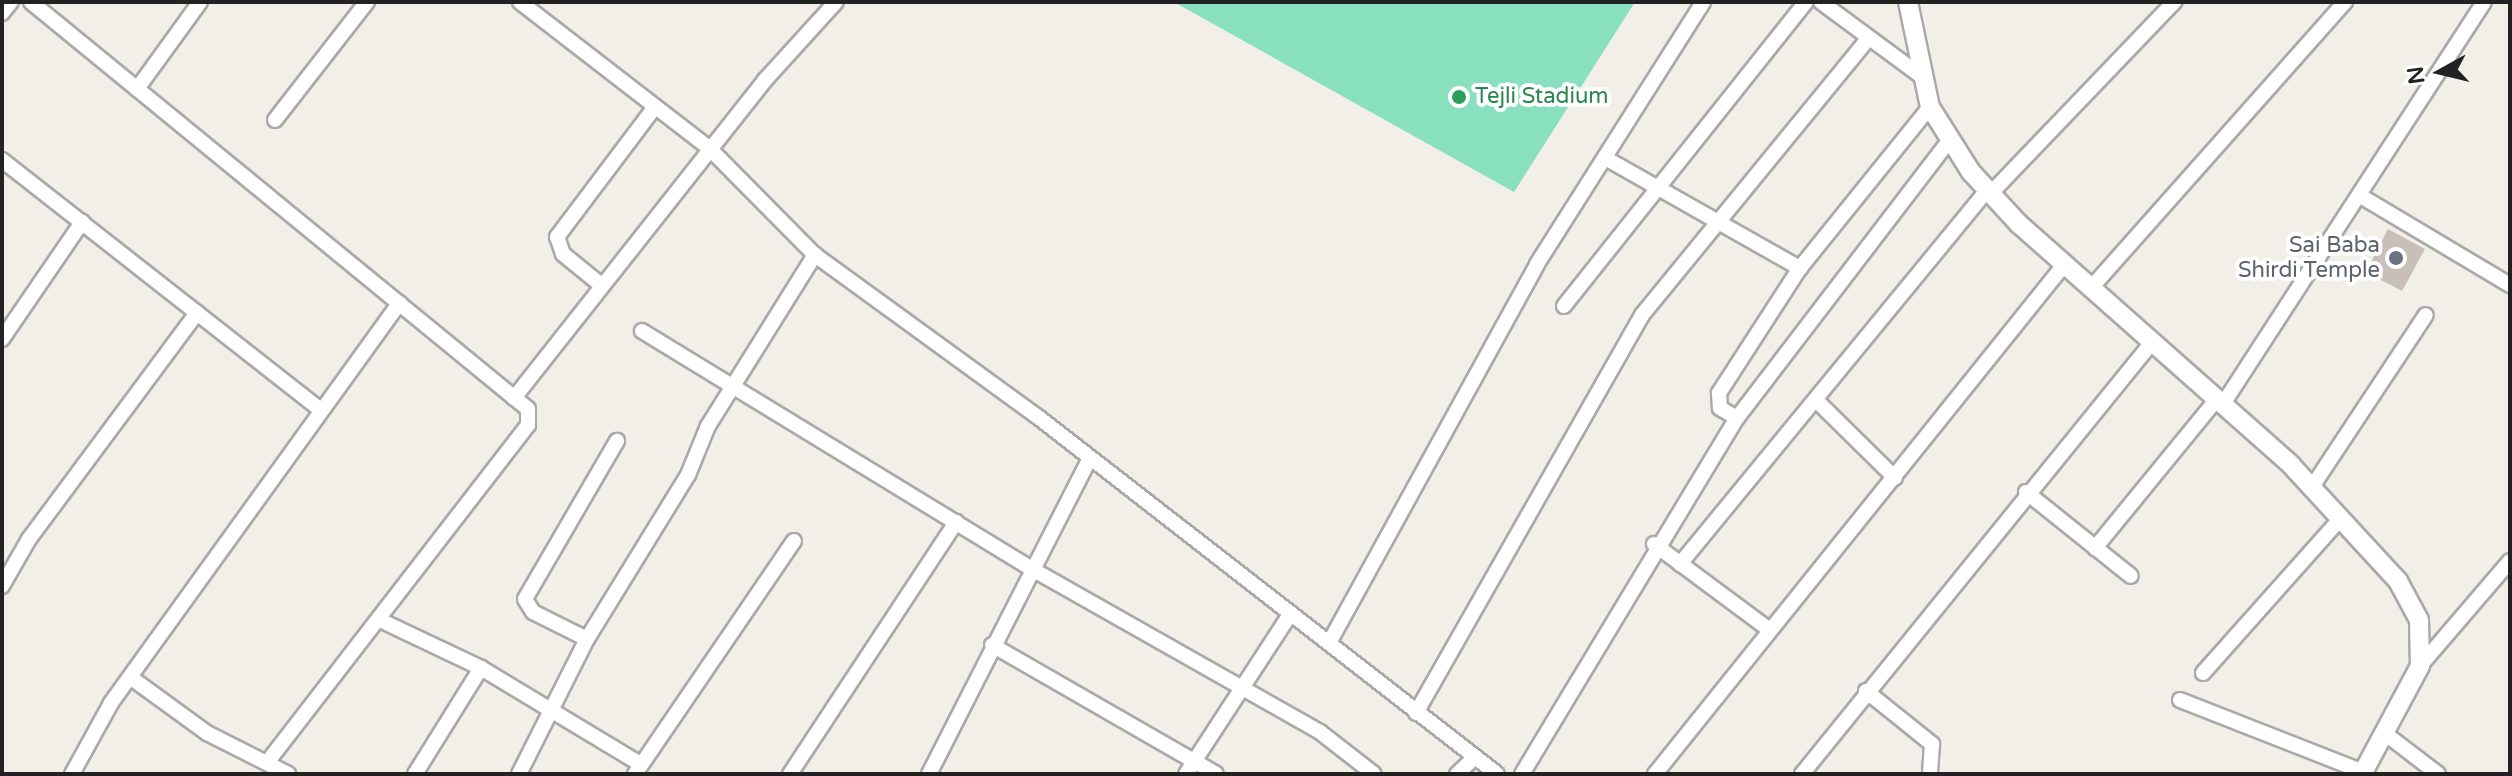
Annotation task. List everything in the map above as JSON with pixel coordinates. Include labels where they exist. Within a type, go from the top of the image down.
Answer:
[{"type":"street","points":[[2,13],[11,2]]},
{"type":"street","points":[[31,2],[528,409],[528,425],[382,621],[268,762]]},
{"type":"street","points":[[137,89],[200,2]]},
{"type":"street","points":[[275,120],[367,2]]},
{"type":"street","points":[[520,2],[710,149],[815,255],[1090,458],[1497,774]]},
{"type":"street","points":[[514,398],[710,149],[836,2]]},
{"type":"street","points":[[1329,643],[1537,264],[1607,159],[1703,2]]},
{"type":"street","points":[[1564,306],[1654,186],[1806,2]]},
{"type":"street","points":[[1821,2],[1921,76]]},
{"type":"street","points":[[1908,2],[1921,76],[1930,107],[1989,192],[2064,265],[2153,341],[2312,487],[2341,518],[2398,581],[2419,620],[2420,666]]},
{"type":"street","points":[[1680,564],[1818,402],[1989,192],[2174,2]]},
{"type":"street","points":[[2091,288],[2345,2]]},
{"type":"street","points":[[2095,548],[2220,402],[2484,2]]},
{"type":"street","points":[[1416,713],[1642,315],[1869,38]]},
{"type":"street","points":[[601,285],[563,254],[557,237],[655,107]]},
{"type":"street","points":[[1737,418],[1720,408],[1719,393],[1800,268],[1930,107]]},
{"type":"street","points":[[1522,774],[1654,544],[1737,418],[1950,139]]},
{"type":"street","points":[[1607,159],[1800,268]]},
{"type":"street","points":[[2,160],[321,410]]},
{"type":"street","points":[[2359,195],[2510,285]]},
{"type":"street","points":[[2,339],[82,222]]},
{"type":"street","points":[[519,774],[553,713],[587,639],[734,384],[815,255]]},
{"type":"street","points":[[1655,774],[2064,265]]},
{"type":"street","points":[[72,774],[130,677],[399,303]]},
{"type":"street","points":[[2,586],[29,539],[197,313]]},
{"type":"street","points":[[2312,487],[2426,315]]},
{"type":"street","points":[[642,331],[734,384],[1032,569],[1243,686],[1374,774]]},
{"type":"street","points":[[1802,774],[2026,492],[2153,341]]},
{"type":"street","points":[[1818,402],[1895,478]]},
{"type":"street","points":[[587,639],[533,612],[525,599],[617,441]]},
{"type":"street","points":[[929,774],[992,645],[1090,458]]},
{"type":"street","points":[[2026,492],[2131,576]]},
{"type":"street","points":[[2203,673],[2341,518]]},
{"type":"street","points":[[790,774],[956,522]]},
{"type":"street","points":[[382,621],[481,668],[638,769],[794,541]]},
{"type":"street","points":[[1654,544],[1770,630]]},
{"type":"street","points":[[2180,700],[2363,773],[2387,735],[2420,666],[2510,561]]},
{"type":"street","points":[[1190,768],[1291,613]]},
{"type":"street","points":[[992,645],[1190,768],[1216,774]]},
{"type":"street","points":[[415,774],[481,668]]},
{"type":"street","points":[[130,677],[207,733],[288,774]]},
{"type":"street","points":[[1866,691],[1932,744],[1930,774]]},
{"type":"street","points":[[2387,735],[2438,774]]},
{"type":"street","points":[[1457,774],[1475,757]]},
{"type":"green space","name":"Tejli Stadium","points":[[1174,2],[1635,2],[1514,192]]},
{"type":"building","points":[[2388,229],[2425,249],[2402,291],[2366,272]]},
{"type":"place","name":"Tejli Stadium","points":[[1459,97]]},
{"type":"place","name":"Sai Baba Shirdi Temple","points":[[2396,258]]}]
